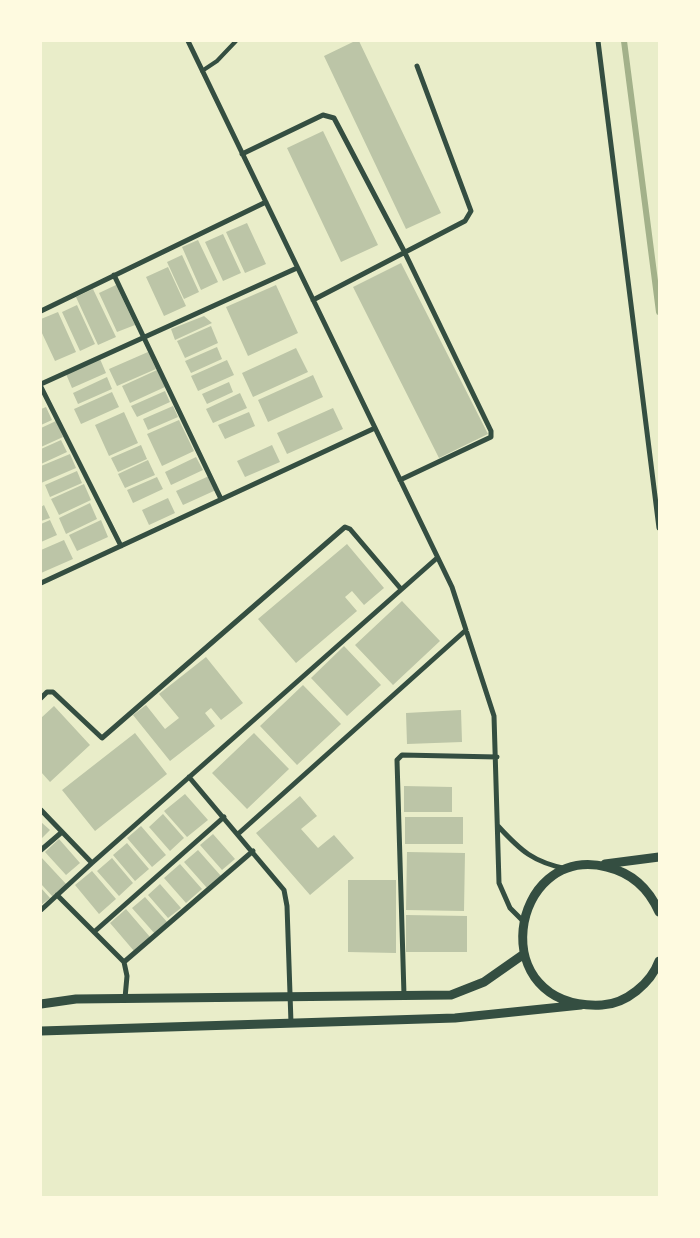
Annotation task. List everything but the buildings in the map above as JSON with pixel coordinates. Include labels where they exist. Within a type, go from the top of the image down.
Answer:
[{"type":"street","points":[[188,41],[452,587],[494,716],[499,883],[510,908],[523,921]]},
{"type":"street","points":[[598,41],[659,528]]},
{"type":"street","points":[[313,300],[404,251],[465,221],[471,211],[416,66]]},
{"type":"street","points":[[242,154],[323,115],[334,118],[404,251],[491,431],[491,437],[400,480]]},
{"type":"street","points":[[41,310],[266,202]]},
{"type":"street","points":[[121,546],[41,385],[297,268]]},
{"type":"street","points":[[114,275],[221,499]]},
{"type":"street","points":[[41,583],[375,428]]},
{"type":"street","points":[[41,698],[47,692],[52,692],[102,738],[345,527],[350,529],[401,588]]},
{"type":"street","points":[[41,910],[437,558]]},
{"type":"street","points":[[238,834],[466,630]]},
{"type":"street","points":[[404,995],[396,760],[402,755],[496,757]]},
{"type":"street","points":[[189,777],[284,890],[287,906],[291,1022]]},
{"type":"street","points":[[41,810],[92,863]]},
{"type":"street","points":[[94,932],[224,817]]},
{"type":"street","points":[[498,825],[520,850],[526,854],[546,865],[568,869]]},
{"type":"street","points":[[41,850],[62,832]]},
{"type":"street","points":[[124,962],[253,852]]},
{"type":"street","points":[[581,1005],[562,999],[545,988],[532,973],[524,954],[521,938],[523,921],[531,899],[547,881],[568,869],[659,858]]},
{"type":"street","points":[[597,864],[619,870],[638,881],[653,898],[659,912]]},
{"type":"street","points":[[57,895],[124,962],[127,976],[125,998]]},
{"type":"street","points":[[41,1004],[76,999],[451,994],[484,982],[524,954]]},
{"type":"street","points":[[41,1031],[455,1018],[581,1005],[605,1005],[627,998],[645,983],[659,962]]},
{"type":"lane","points":[[202,71],[218,62],[236,41]]},
{"type":"waterway","points":[[624,41],[659,312]]}]
